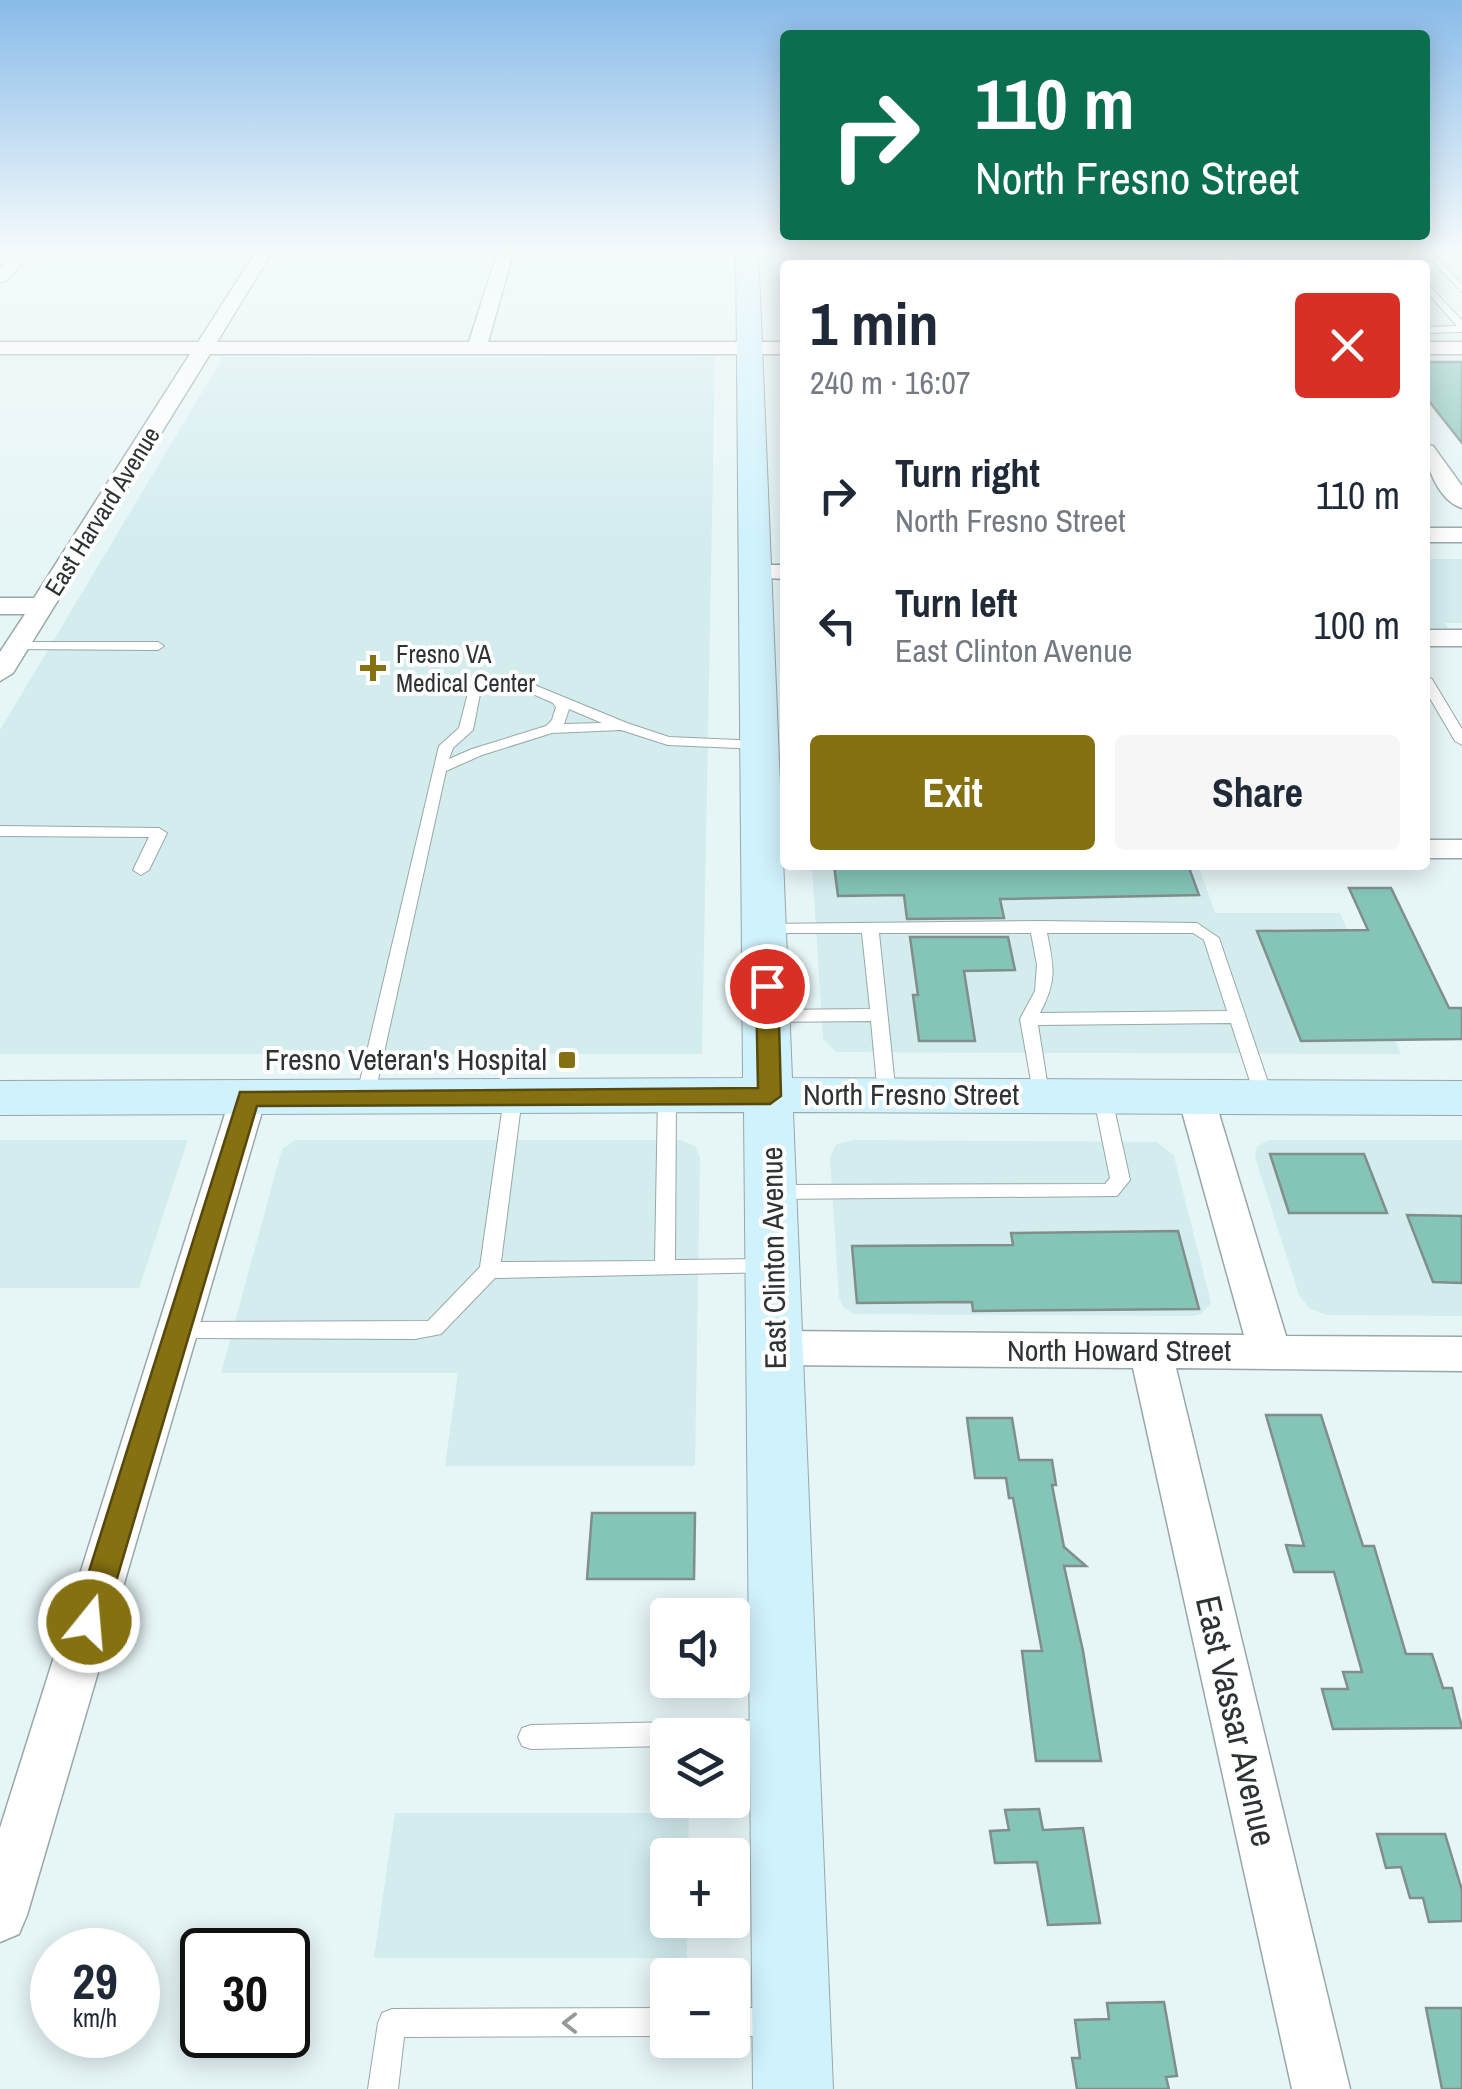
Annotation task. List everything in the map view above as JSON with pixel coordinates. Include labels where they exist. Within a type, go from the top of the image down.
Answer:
[{"type":"main road","name":"East Clinton Avenue","points":[[767,348],[770,580],[760,745],[785,1731],[762,2022],[793,2089]]},
{"type":"main road","name":"North Fresno Street","points":[[0,1098],[1102,1094],[1462,1098]]},
{"type":"street","name":"East Harvard Avenue","points":[[0,673],[206,344]]},
{"type":"street","points":[[0,348],[767,348]]},
{"type":"street","points":[[1430,348],[1462,348]]},
{"type":"street","points":[[1430,458],[1462,501]]},
{"type":"street","points":[[1430,535],[1462,535]]},
{"type":"street","points":[[0,606],[42,606]]},
{"type":"street","points":[[1430,638],[1462,638]]},
{"type":"street","points":[[1430,849],[1462,849]]},
{"type":"street","points":[[0,1915],[248,1098]]},
{"type":"street","points":[[1196,1098],[1270,1352]]},
{"type":"street","name":"North Howard Street","points":[[776,1348],[1462,1354]]},
{"type":"street","name":"East Vassar Avenue","points":[[1152,1352],[1322,2089]]},
{"type":"lane","points":[[17,646],[158,646]]},
{"type":"lane","points":[[365,1098],[439,769],[446,746],[466,730],[474,692],[498,680],[522,682],[651,738],[686,744],[760,745]]},
{"type":"lane","points":[[1430,687],[1462,740]]},
{"type":"lane","points":[[551,729],[563,714],[558,700]]},
{"type":"lane","points":[[439,769],[505,742],[551,729],[622,726]]},
{"type":"lane","points":[[466,730],[480,740],[505,742]]},
{"type":"lane","points":[[0,831],[158,832],[141,870]]},
{"type":"lane","points":[[1038,926],[1046,965],[1043,991],[1029,1018],[1040,1094]]},
{"type":"lane","points":[[765,928],[1197,928],[1212,938],[1264,1098]]},
{"type":"lane","points":[[870,928],[887,1096]]},
{"type":"lane","points":[[768,1016],[879,1015]]},
{"type":"lane","points":[[1029,1018],[1239,1017]]},
{"type":"lane","points":[[772,1192],[1110,1191],[1120,1180],[1102,1094]]},
{"type":"lane","points":[[664,1268],[667,1096]]},
{"type":"lane","points":[[178,1330],[434,1328],[490,1270],[513,1097]]},
{"type":"lane","points":[[490,1270],[774,1267]]},
{"type":"lane","points":[[531,1737],[785,1731]]},
{"type":"lane","points":[[384,2089],[392,2023],[650,2022]]},
{"type":"shaded area","name":"Fresno VA Medical Center","points":[[715,356],[702,1054],[0,1054],[0,730],[223,357]]},
{"type":"shaded area","points":[[1430,559],[1462,559],[1462,623],[1445,623],[1458,644],[1430,644]]},
{"type":"shaded area","points":[[812,870],[1200,870],[1215,913],[1340,913],[1401,1054],[836,1052],[823,1039]]},
{"type":"shaded area","points":[[0,1140],[188,1140],[139,1288],[0,1288]]},
{"type":"shaded area","points":[[296,1140],[680,1140],[695,1146],[700,1157],[695,1466],[445,1466],[458,1373],[221,1373],[282,1149]]},
{"type":"shaded area","points":[[852,1140],[1157,1142],[1174,1156],[1211,1303],[1201,1314],[1192,1316],[854,1314],[843,1307],[839,1297],[830,1157],[836,1145]]},
{"type":"shaded area","points":[[1269,1140],[1462,1140],[1462,1316],[1327,1315],[1309,1308],[1299,1295],[1255,1157],[1257,1146]]},
{"type":"shaded area","points":[[395,1813],[650,1813],[650,1818],[689,1818],[688,1838],[650,1838],[650,1938],[687,1938],[687,1958],[374,1958]]},
{"type":"building","points":[[1430,362],[1462,362],[1462,443],[1430,402]]},
{"type":"building","points":[[835,870],[1190,870],[1199,895],[1000,899],[1004,918],[907,919],[904,895],[838,896]]},
{"type":"building","points":[[1349,888],[1391,888],[1449,1008],[1462,1008],[1462,1039],[1301,1041],[1257,931],[1368,930]]},
{"type":"building","points":[[910,937],[1008,937],[1015,970],[964,971],[975,1041],[919,1041]]},
{"type":"building","points":[[1270,1154],[1364,1154],[1387,1213],[1289,1213]]},
{"type":"building","points":[[1407,1215],[1462,1216],[1462,1283],[1433,1282]]},
{"type":"building","points":[[1178,1231],[1199,1309],[973,1311],[972,1302],[857,1303],[852,1246],[1013,1245],[1011,1233]]},
{"type":"building","points":[[1266,1415],[1321,1415],[1363,1546],[1374,1546],[1406,1654],[1432,1654],[1443,1688],[1452,1688],[1462,1728],[1333,1729],[1322,1689],[1348,1689],[1343,1672],[1362,1672],[1334,1572],[1294,1572],[1286,1545],[1304,1546]]},
{"type":"building","points":[[967,1418],[1012,1418],[1019,1460],[1052,1460],[1056,1485],[1052,1485],[1064,1547],[1086,1566],[1064,1566],[1101,1761],[1036,1761],[1022,1651],[1042,1651],[1013,1498],[1009,1498],[1006,1478],[975,1478]]},
{"type":"building","points":[[592,1513],[695,1513],[694,1579],[587,1579]]},
{"type":"building","points":[[1039,1809],[1043,1830],[1083,1828],[1100,1923],[1048,1925],[1037,1862],[995,1863],[990,1831],[1009,1830],[1005,1810]]},
{"type":"building","points":[[1377,1834],[1445,1834],[1462,1890],[1462,1921],[1429,1922],[1423,1898],[1410,1898],[1401,1867],[1386,1868]]},
{"type":"building","points":[[1164,2002],[1177,2076],[1166,2077],[1169,2089],[1077,2089],[1072,2058],[1080,2058],[1075,2020],[1109,2019],[1107,2003]]},
{"type":"building","points":[[1426,2008],[1462,2008],[1462,2089],[1442,2089]]},
{"type":"place","name":"Fresno VA Medical Center","points":[[373,668]]},
{"type":"place","name":"Fresno Veteran's Hospital","points":[[567,1060]]},
{"type":"route","points":[[89,1622],[248,1098],[770,1096],[767,986]]}]
